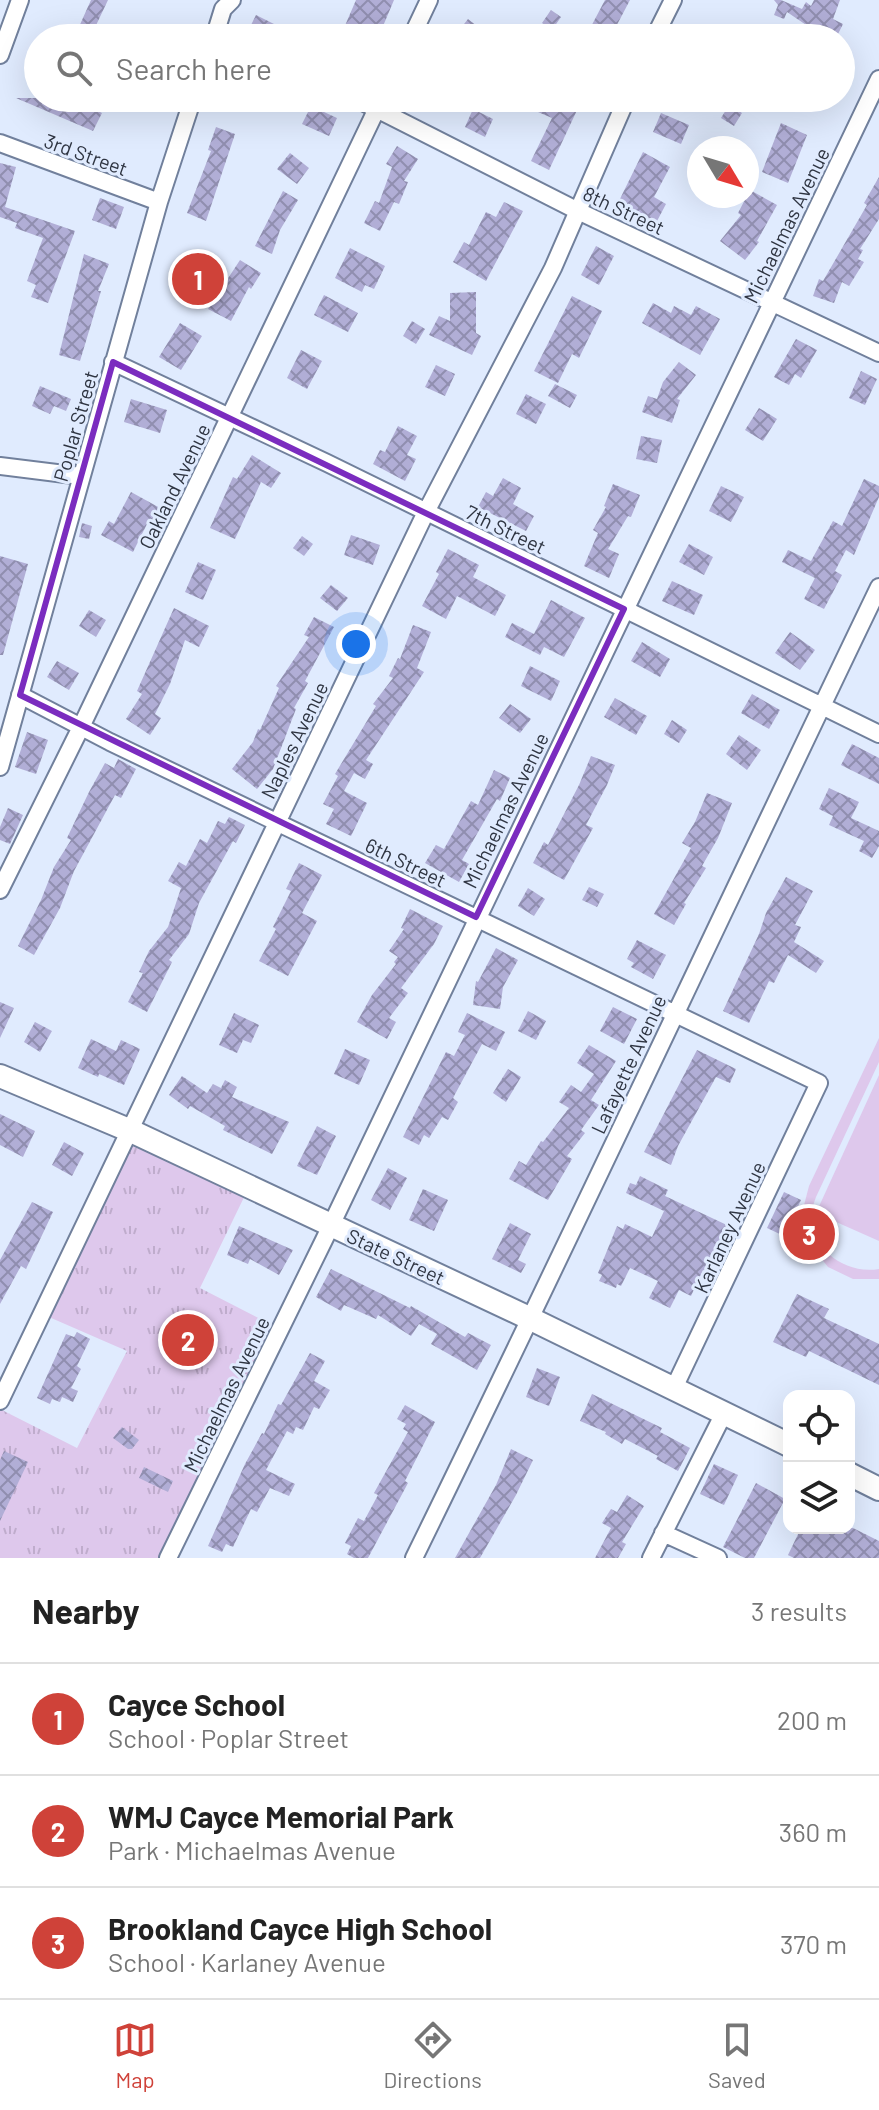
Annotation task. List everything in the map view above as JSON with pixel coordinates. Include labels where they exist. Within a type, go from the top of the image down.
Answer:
[{"type":"main road","name":"State Street","points":[[0,1076],[131,1131],[531,1319],[783,1442]]},
{"type":"main road","points":[[855,1477],[879,1489]]},
{"type":"street","points":[[0,55],[20,0]]},
{"type":"street","points":[[418,24],[429,0]]},
{"type":"street","points":[[661,24],[673,0]]},
{"type":"street","points":[[221,24],[223,3]]},
{"type":"street","name":"Michaelmas Avenue","points":[[168,1558],[879,79]]},
{"type":"street","name":"Poplar Street","points":[[0,767],[159,202],[188,112]]},
{"type":"street","name":"Oakland Avenue","points":[[0,890],[376,112]]},
{"type":"street","name":"8th Street","points":[[396,112],[578,211],[879,353]]},
{"type":"street","name":"Naples Avenue","points":[[0,1401],[426,512],[553,268],[621,112]]},
{"type":"street","name":"3rd Street","points":[[0,143],[159,202]]},
{"type":"street","name":"7th Street","points":[[113,362],[879,734]]},
{"type":"street","points":[[0,466],[81,476]]},
{"type":"street","name":"Lafayette Avenue","points":[[414,1558],[879,587]]},
{"type":"street","name":"6th Street","points":[[20,695],[819,1083]]},
{"type":"street","name":"Karlaney Avenue","points":[[674,1388],[819,1083]]},
{"type":"street","points":[[651,1558],[724,1413]]},
{"type":"street","points":[[663,1533],[718,1558]]},
{"type":"highlighted area","points":[[113,362],[624,609],[476,917],[20,695]]},
{"type":"green space","points":[[879,1038],[879,1062],[816,1197],[812,1212],[813,1227],[826,1251],[849,1266],[864,1270],[879,1269],[879,1279],[853,1279],[828,1267],[808,1242],[802,1213],[809,1186]]},
{"type":"green space","points":[[879,1075],[879,1241],[816,1213]]},
{"type":"green space","points":[[131,1131],[249,1187],[200,1288],[280,1329],[168,1558],[0,1558],[0,1409],[77,1448],[127,1351],[42,1314]]},
{"type":"building","points":[[91,0],[108,0],[97,24],[80,24]]},
{"type":"building","points":[[356,0],[394,0],[384,24],[346,24]]},
{"type":"building","points":[[605,0],[630,0],[617,24],[592,24]]},
{"type":"building","points":[[774,0],[802,9],[806,2],[811,6],[814,0],[840,0],[833,19],[843,24],[805,24],[787,12],[784,19],[774,15],[778,5]]},
{"type":"building","points":[[551,10],[561,17],[556,24],[542,23]]},
{"type":"building","points":[[256,15],[274,24],[252,24]]},
{"type":"building","points":[[49,112],[100,112],[93,131]]},
{"type":"building","points":[[308,112],[324,112],[337,118],[329,136],[302,124]]},
{"type":"building","points":[[472,112],[493,119],[485,137],[465,127]]},
{"type":"building","points":[[538,112],[576,112],[549,170],[531,161],[552,118]]},
{"type":"building","points":[[725,112],[742,113],[734,126],[721,118]]},
{"type":"building","points":[[661,113],[689,125],[681,144],[653,132]]},
{"type":"building","points":[[781,123],[807,135],[788,183],[762,172]]},
{"type":"building","points":[[216,127],[235,134],[206,221],[187,213],[211,151],[208,150]]},
{"type":"building","points":[[397,146],[418,159],[404,181],[408,182],[399,204],[394,202],[380,231],[364,223],[375,201],[379,203],[392,167],[386,164]]},
{"type":"building","points":[[643,152],[670,167],[654,197],[666,204],[656,223],[618,203]]},
{"type":"building","points":[[290,153],[309,168],[297,184],[277,169]]},
{"type":"building","points":[[0,163],[16,167],[5,207],[75,231],[48,303],[31,297],[36,285],[27,281],[43,238],[15,228],[17,223],[0,217]]},
{"type":"building","points":[[879,177],[879,219],[860,249],[863,250],[858,259],[864,262],[849,286],[842,282],[834,303],[813,296],[819,279],[823,281],[867,205],[864,203]]},
{"type":"building","points":[[283,191],[298,200],[280,230],[272,254],[255,246]]},
{"type":"building","points":[[759,195],[777,205],[759,242],[745,260],[720,241],[741,215],[738,213],[741,208],[759,208]]},
{"type":"building","points":[[100,198],[124,207],[116,229],[92,220]]},
{"type":"building","points":[[504,202],[523,211],[486,281],[453,262],[464,242],[469,245],[486,212],[496,217]]},
{"type":"building","points":[[596,246],[614,256],[599,285],[581,275]]},
{"type":"building","points":[[350,248],[385,266],[374,289],[365,285],[362,292],[335,278]]},
{"type":"building","points":[[84,254],[109,264],[98,291],[101,291],[80,361],[59,355]]},
{"type":"building","points":[[240,260],[261,273],[251,289],[249,287],[231,321],[208,309]]},
{"type":"building","points":[[476,292],[476,333],[481,336],[472,355],[429,335],[439,316],[450,321],[450,293]]},
{"type":"building","points":[[324,295],[358,313],[348,332],[314,315]]},
{"type":"building","points":[[572,296],[602,311],[579,358],[572,354],[558,383],[534,371]]},
{"type":"building","points":[[653,303],[671,313],[674,306],[691,315],[696,306],[720,319],[700,355],[642,323]]},
{"type":"building","points":[[412,321],[425,329],[416,344],[403,336]]},
{"type":"building","points":[[180,323],[202,336],[181,370],[159,357]]},
{"type":"building","points":[[796,339],[817,350],[801,378],[795,374],[789,385],[774,377]]},
{"type":"building","points":[[301,350],[322,361],[307,389],[287,378]]},
{"type":"building","points":[[679,362],[696,375],[677,399],[680,400],[672,423],[642,412],[648,396],[657,399],[663,382]]},
{"type":"building","points":[[436,365],[455,374],[445,396],[425,387]]},
{"type":"building","points":[[861,371],[877,379],[865,405],[849,398]]},
{"type":"building","points":[[555,384],[577,395],[570,408],[548,396]]},
{"type":"building","points":[[40,386],[71,399],[66,411],[54,406],[50,414],[32,406]]},
{"type":"building","points":[[526,394],[546,404],[536,424],[516,414]]},
{"type":"building","points":[[131,399],[167,410],[160,433],[124,422]]},
{"type":"building","points":[[759,408],[777,419],[763,441],[745,430]]},
{"type":"building","points":[[398,426],[417,436],[407,455],[416,459],[405,481],[373,464],[380,450],[385,452]]},
{"type":"building","points":[[641,436],[662,440],[657,463],[636,459]]},
{"type":"building","points":[[252,455],[281,473],[271,488],[261,482],[235,539],[210,528],[233,477],[237,479]]},
{"type":"building","points":[[503,478],[521,488],[513,504],[534,516],[526,531],[478,507],[486,492],[493,496]]},
{"type":"building","points":[[864,479],[879,486],[879,497],[854,555],[846,550],[835,571],[842,575],[824,609],[804,599],[815,578],[782,562],[788,550],[811,561],[833,521],[842,526]]},
{"type":"building","points":[[613,484],[640,495],[631,517],[628,516],[608,549],[619,554],[609,578],[584,566],[598,533],[593,530],[606,507]]},
{"type":"building","points":[[721,486],[744,497],[731,522],[709,511]]},
{"type":"building","points":[[131,492],[160,508],[151,524],[148,522],[133,552],[101,535],[109,521],[114,524]]},
{"type":"building","points":[[82,523],[92,526],[89,539],[79,537]]},
{"type":"building","points":[[351,535],[380,545],[373,565],[344,555]]},
{"type":"building","points":[[302,536],[313,544],[304,556],[293,548]]},
{"type":"building","points":[[689,544],[713,557],[704,575],[679,562]]},
{"type":"building","points":[[448,549],[479,565],[473,577],[506,595],[495,616],[457,596],[446,619],[422,606]]},
{"type":"building","points":[[0,556],[28,564],[3,655],[0,655]]},
{"type":"building","points":[[198,562],[216,570],[203,600],[185,592]]},
{"type":"building","points":[[672,581],[703,595],[694,615],[662,601]]},
{"type":"building","points":[[331,585],[348,598],[337,611],[320,598]]},
{"type":"building","points":[[551,600],[585,618],[564,657],[544,647],[540,655],[505,637],[512,623],[534,634]]},
{"type":"building","points":[[174,608],[209,626],[199,647],[185,640],[170,684],[155,714],[161,718],[150,735],[126,719],[142,694],[137,691]]},
{"type":"building","points":[[89,610],[106,620],[96,637],[79,626]]},
{"type":"building","points":[[314,617],[334,627],[305,681],[308,683],[294,708],[273,769],[257,789],[232,769],[260,730],[279,688],[276,686],[309,637],[304,635]]},
{"type":"building","points":[[413,625],[431,632],[417,668],[424,672],[366,760],[373,764],[365,779],[354,773],[344,791],[367,803],[351,836],[326,824],[334,809],[323,804],[338,776],[335,774],[376,706],[373,704],[393,678],[389,676],[400,659]]},
{"type":"building","points":[[790,632],[815,650],[800,670],[775,653]]},
{"type":"building","points":[[642,642],[670,659],[660,677],[631,661]]},
{"type":"building","points":[[57,661],[79,673],[69,690],[47,677]]},
{"type":"building","points":[[530,666],[560,681],[551,701],[521,686]]},
{"type":"building","points":[[752,694],[780,710],[769,729],[741,713]]},
{"type":"building","points":[[615,698],[647,716],[636,735],[604,717]]},
{"type":"building","points":[[510,704],[531,719],[520,733],[499,718]]},
{"type":"building","points":[[672,720],[687,730],[679,743],[664,734]]},
{"type":"building","points":[[27,732],[48,740],[36,774],[15,767]]},
{"type":"building","points":[[739,735],[761,750],[747,770],[726,754]]},
{"type":"building","points":[[852,744],[879,758],[879,784],[841,765]]},
{"type":"building","points":[[591,756],[615,765],[586,825],[593,828],[564,880],[533,863],[544,842],[548,845]]},
{"type":"building","points":[[118,759],[136,769],[121,798],[115,795],[34,955],[18,946],[54,867],[71,840],[67,838],[89,792],[105,763],[114,768]]},
{"type":"building","points":[[494,770],[510,778],[500,801],[497,799],[462,860],[469,864],[459,882],[425,863],[436,845],[444,849],[471,801],[478,805]]},
{"type":"building","points":[[829,788],[859,802],[851,818],[879,831],[879,846],[872,858],[859,851],[864,841],[829,825],[833,816],[819,809]]},
{"type":"building","points":[[707,793],[732,803],[718,838],[702,866],[706,868],[674,925],[654,914],[691,848],[682,843]]},
{"type":"building","points":[[8,808],[23,815],[10,844],[0,840],[0,827]]},
{"type":"building","points":[[229,817],[245,825],[199,903],[189,934],[169,960],[172,962],[147,1012],[128,1002],[143,973],[139,972],[149,951],[168,927],[181,888],[168,881],[179,862],[186,866],[200,839],[207,843],[218,821],[225,824]]},
{"type":"building","points":[[299,863],[322,875],[302,913],[317,921],[288,976],[259,961],[276,929],[273,927],[291,891],[286,889]]},
{"type":"building","points":[[786,877],[813,891],[795,925],[801,927],[794,942],[824,961],[816,973],[788,955],[774,983],[769,981],[749,1023],[723,1011],[766,913]]},
{"type":"building","points":[[589,887],[604,894],[597,907],[582,900]]},
{"type":"building","points":[[528,888],[545,899],[534,916],[518,906]]},
{"type":"building","points":[[410,909],[443,926],[434,944],[401,988],[408,993],[389,1018],[396,1022],[387,1039],[357,1022],[372,995],[396,964],[394,962],[398,957],[389,951],[404,929],[401,928]]},
{"type":"building","points":[[637,940],[666,955],[653,979],[631,967],[634,963],[627,959]]},
{"type":"building","points":[[496,948],[518,960],[503,987],[500,1009],[473,1005],[476,981]]},
{"type":"building","points":[[0,1002],[14,1008],[0,1038]]},
{"type":"building","points":[[613,1007],[637,1019],[624,1044],[600,1031]]},
{"type":"building","points":[[528,1011],[546,1021],[536,1040],[518,1031]]},
{"type":"building","points":[[234,1013],[259,1025],[251,1043],[243,1040],[237,1053],[219,1045]]},
{"type":"building","points":[[467,1013],[505,1032],[496,1051],[482,1044],[453,1098],[458,1102],[448,1120],[442,1117],[429,1138],[424,1135],[419,1145],[403,1137],[446,1052],[454,1056],[465,1035],[458,1032]]},
{"type":"building","points":[[35,1022],[52,1031],[40,1052],[24,1042]]},
{"type":"building","points":[[91,1039],[116,1051],[121,1040],[140,1049],[124,1085],[78,1068]]},
{"type":"building","points":[[589,1045],[616,1061],[591,1100],[599,1105],[581,1130],[585,1133],[567,1156],[572,1159],[548,1200],[509,1179],[519,1161],[526,1165],[541,1141],[569,1108],[559,1102],[571,1085],[581,1092],[594,1074],[577,1063]]},
{"type":"building","points":[[345,1049],[370,1060],[359,1085],[334,1074]]},
{"type":"building","points":[[697,1050],[736,1069],[730,1083],[716,1077],[678,1146],[671,1165],[644,1152]]},
{"type":"building","points":[[508,1069],[521,1077],[506,1102],[493,1093]]},
{"type":"building","points":[[182,1076],[207,1093],[213,1084],[221,1088],[225,1080],[237,1087],[232,1097],[289,1122],[272,1154],[223,1130],[225,1126],[190,1106],[188,1109],[169,1095]]},
{"type":"building","points":[[0,1114],[35,1131],[23,1157],[0,1145]]},
{"type":"building","points":[[317,1126],[336,1136],[317,1175],[297,1166]]},
{"type":"building","points":[[64,1142],[84,1153],[72,1176],[52,1165]]},
{"type":"building","points":[[388,1168],[407,1178],[390,1210],[371,1200]]},
{"type":"building","points":[[640,1176],[668,1190],[665,1196],[729,1226],[707,1272],[703,1270],[691,1296],[679,1290],[670,1308],[649,1298],[658,1281],[630,1268],[621,1286],[617,1284],[616,1288],[599,1281],[602,1275],[598,1273],[617,1226],[623,1229],[625,1224],[652,1237],[664,1211],[626,1193],[630,1183],[636,1185]]},
{"type":"building","points":[[423,1189],[448,1200],[434,1231],[409,1220]]},
{"type":"building","points":[[784,1192],[801,1200],[784,1236],[767,1228]]},
{"type":"building","points":[[32,1202],[53,1212],[26,1269],[21,1266],[0,1304],[0,1260]]},
{"type":"building","points":[[510,1223],[531,1234],[518,1260],[526,1264],[521,1273],[492,1259]]},
{"type":"building","points":[[239,1226],[293,1250],[279,1275],[250,1259],[248,1264],[227,1255]]},
{"type":"building","points":[[331,1269],[411,1306],[465,1337],[468,1333],[491,1345],[477,1370],[431,1344],[437,1334],[419,1324],[411,1336],[378,1315],[376,1319],[344,1305],[341,1311],[316,1297]]},
{"type":"building","points":[[797,1294],[829,1309],[824,1318],[879,1344],[879,1385],[809,1351],[806,1357],[773,1342]]},
{"type":"building","points":[[77,1332],[90,1339],[77,1366],[81,1369],[71,1388],[78,1391],[73,1402],[62,1397],[60,1402],[52,1399],[50,1404],[37,1398],[66,1334],[74,1337]]},
{"type":"building","points":[[310,1353],[325,1361],[314,1381],[330,1390],[319,1409],[314,1407],[303,1430],[296,1427],[293,1434],[287,1431],[266,1470],[295,1484],[289,1496],[270,1488],[257,1512],[251,1509],[233,1547],[226,1544],[222,1552],[208,1546],[245,1464]]},
{"type":"building","points":[[537,1368],[560,1377],[549,1406],[526,1397]]},
{"type":"building","points":[[592,1394],[662,1428],[660,1432],[690,1448],[678,1471],[656,1459],[658,1456],[625,1439],[622,1444],[606,1432],[580,1421]]},
{"type":"building","points":[[405,1405],[435,1422],[405,1481],[408,1483],[368,1558],[354,1558],[347,1554],[351,1546],[345,1543],[358,1518],[364,1521],[378,1495],[374,1493],[408,1432],[403,1429],[406,1424],[397,1419]]},
{"type":"building","points":[[122,1427],[139,1440],[132,1449],[113,1438]]},
{"type":"building","points":[[511,1449],[533,1460],[516,1495],[480,1558],[455,1558],[496,1485]]},
{"type":"building","points":[[4,1451],[28,1462],[0,1521],[0,1460]]},
{"type":"building","points":[[714,1464],[738,1475],[724,1505],[700,1494]]},
{"type":"building","points":[[144,1467],[173,1481],[168,1492],[139,1478]]},
{"type":"building","points":[[756,1483],[783,1498],[754,1558],[745,1558],[723,1547]]},
{"type":"building","points":[[627,1495],[644,1506],[622,1542],[626,1544],[618,1558],[595,1558],[611,1528],[602,1523],[611,1509],[617,1512]]},
{"type":"building","points":[[855,1529],[879,1541],[879,1558],[794,1558],[788,1555],[798,1534],[855,1534]]},
{"type":"place","name":"Cayce School","points":[[198,279]]},
{"type":"place","name":"Brookland Cayce High School","points":[[809,1234]]},
{"type":"place","name":"WMJ Cayce Memorial Park","points":[[188,1340]]}]
